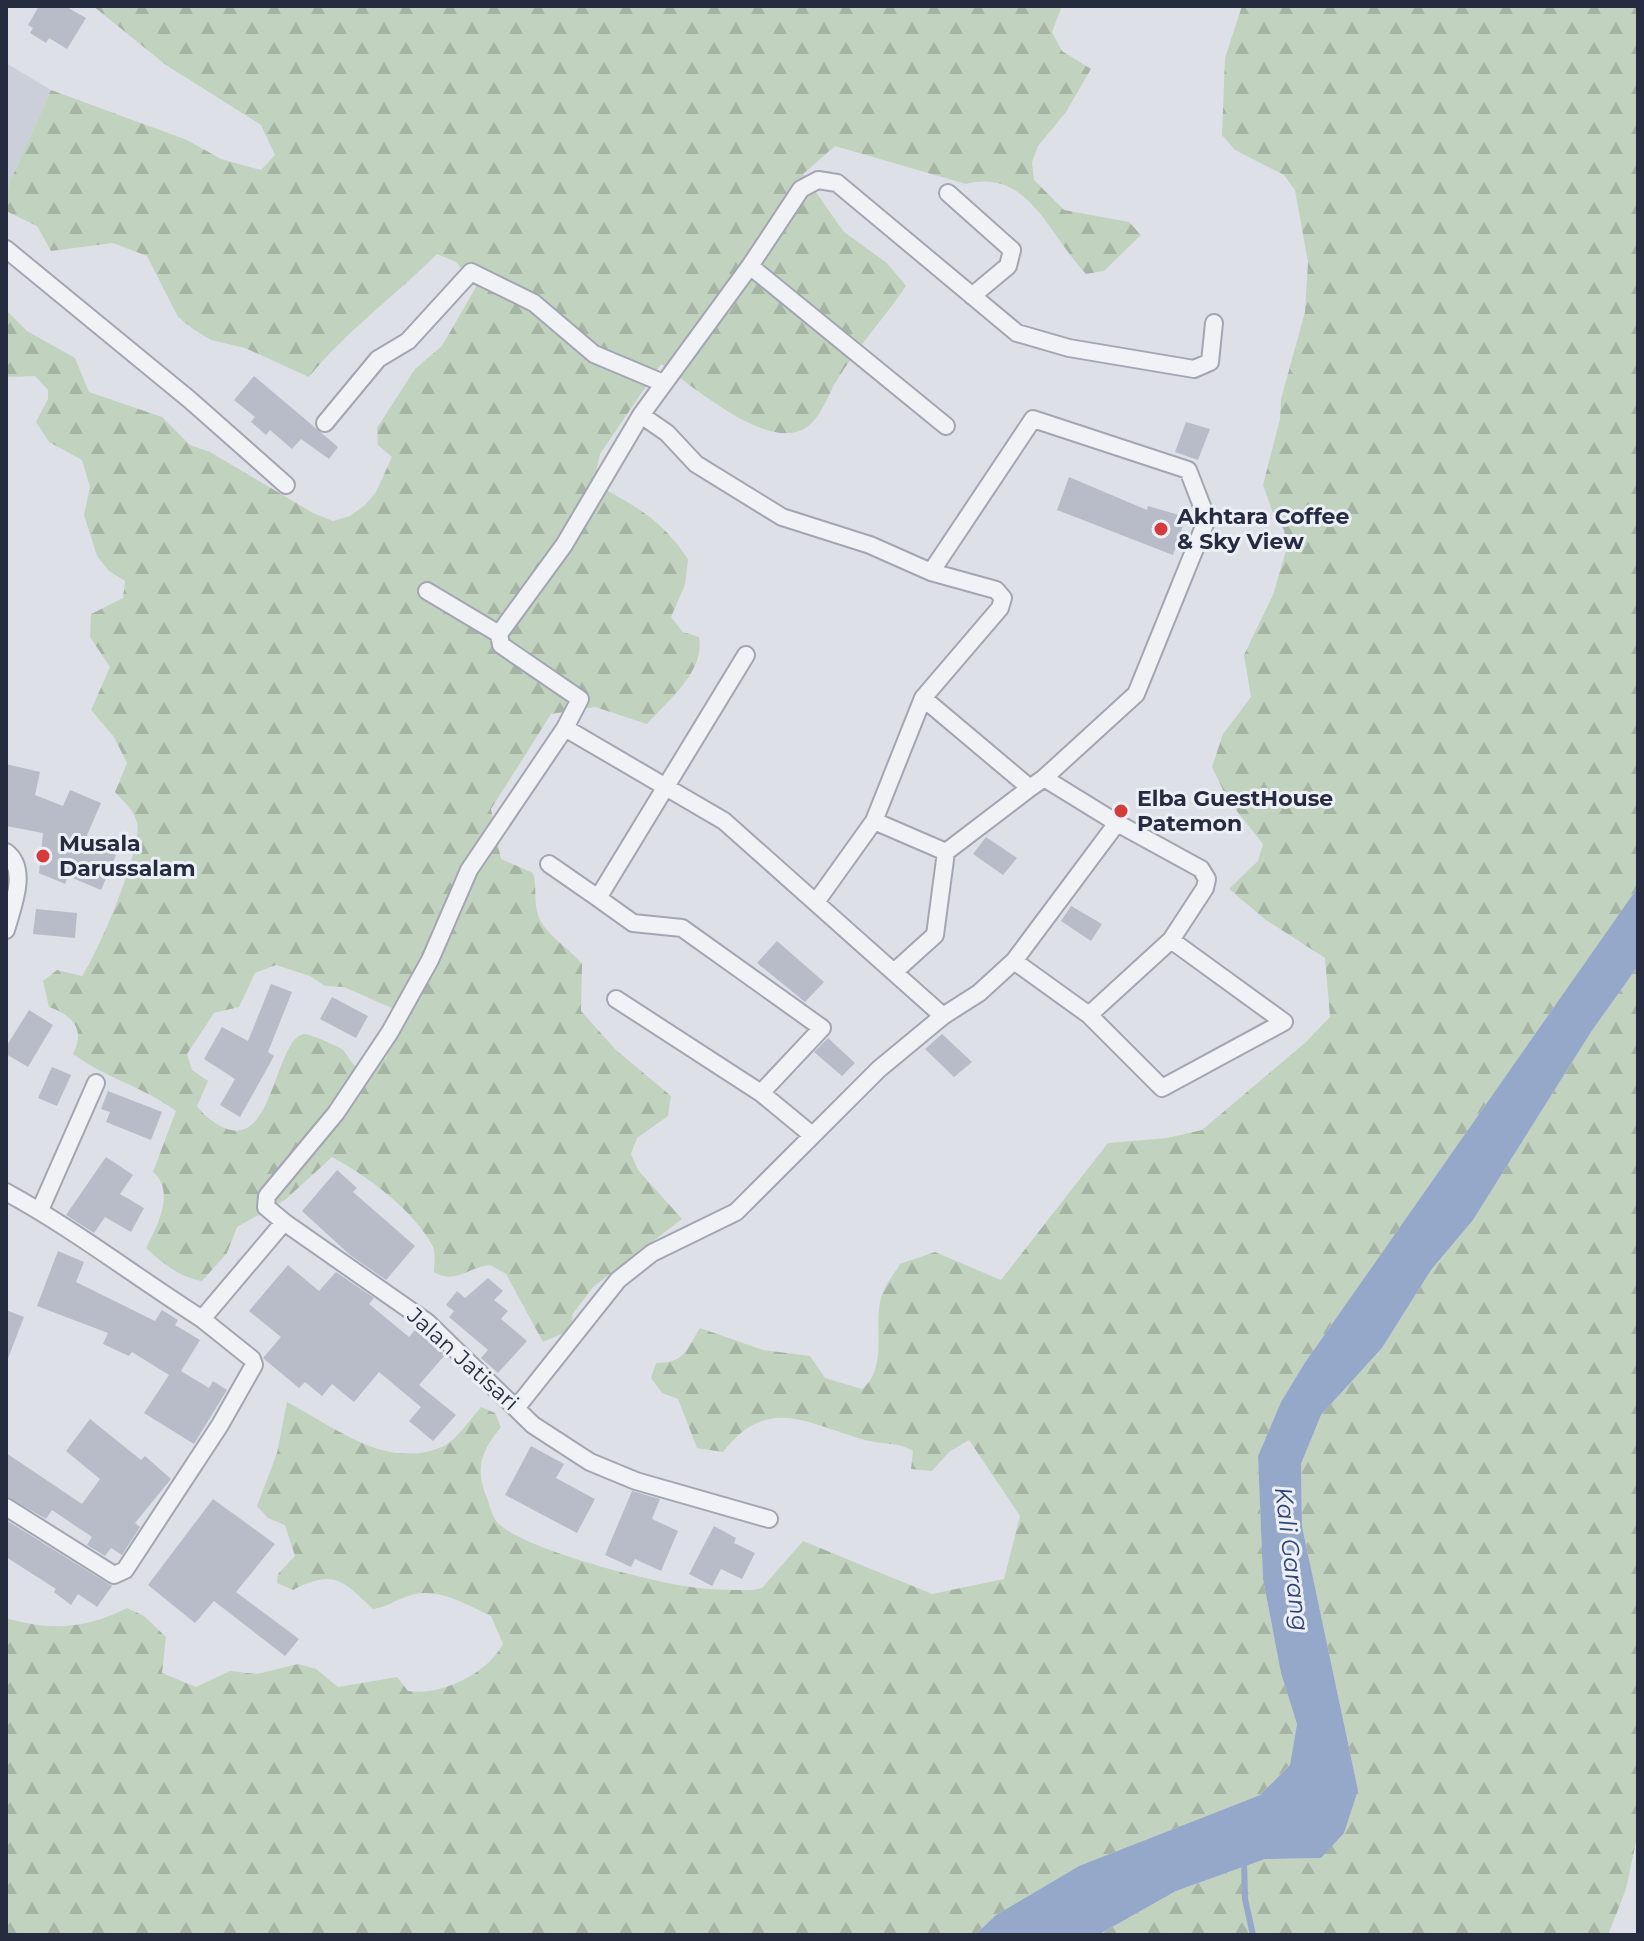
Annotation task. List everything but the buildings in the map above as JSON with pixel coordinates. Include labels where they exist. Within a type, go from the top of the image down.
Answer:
[{"type":"street","points":[[202,1319],[284,1222],[266,1207],[267,1196],[336,1113],[390,1032],[430,960],[469,870],[565,728],[580,699],[501,645],[499,634],[564,545],[641,415],[750,266],[801,189],[818,180],[837,183],[1017,333],[1069,348],[1194,369],[1210,362],[1214,323]]},
{"type":"street","points":[[948,193],[1012,250],[1008,266],[972,296]]},
{"type":"street","points":[[6,249],[190,400],[286,485]]},
{"type":"street","points":[[750,266],[946,426]]},
{"type":"street","points":[[325,423],[378,359],[408,341],[471,272],[534,303],[594,354],[663,383]]},
{"type":"street","points":[[641,415],[667,433],[696,464],[761,506],[811,529],[870,545],[931,572],[996,590],[1003,598],[1000,608],[923,698],[874,821],[816,902]]},
{"type":"street","points":[[894,972],[935,935],[946,852],[1044,778],[1136,694],[1207,519],[1188,470],[1033,419],[931,572]]},
{"type":"street","points":[[427,591],[499,634]]},
{"type":"street","points":[[598,898],[746,655]]},
{"type":"street","points":[[923,698],[1030,788]]},
{"type":"street","points":[[565,728],[724,821],[943,1016]]},
{"type":"street","points":[[1044,778],[1201,869],[1207,879],[1205,888],[1171,940],[1089,1015]]},
{"type":"street","points":[[874,821],[946,852]]},
{"type":"street","points":[[517,1407],[618,1280],[652,1253],[736,1212],[879,1069],[943,1016],[979,993],[1014,961],[1117,823]]},
{"type":"street","points":[[6,852],[12,857],[17,870],[16,897],[6,930]]},
{"type":"street","points":[[549,864],[633,923],[682,928],[822,1028],[761,1093]]},
{"type":"street","points":[[1014,961],[1089,1015],[1162,1088],[1284,1022],[1171,940]]},
{"type":"street","points":[[616,999],[761,1093],[812,1135]]},
{"type":"street","points":[[40,1210],[96,1083]]},
{"type":"street","points":[[6,1192],[40,1210],[202,1319],[252,1359],[254,1365],[220,1425],[125,1570],[114,1575],[6,1507]]},
{"type":"street","name":"Jalan Jatisari","points":[[284,1222],[427,1322],[533,1425],[590,1462],[636,1481],[769,1519]]},
{"type":"shaded area","points":[[6,63],[51,90],[6,191]]},
{"type":"green space","points":[[93,6],[1062,6],[1052,32],[1062,51],[1091,69],[1066,112],[1038,146],[1032,162],[1034,180],[1064,210],[1129,222],[1141,235],[1104,271],[1086,274],[1035,208],[1022,195],[1006,186],[988,182],[966,184],[835,146],[803,174],[844,232],[887,263],[906,286],[845,368],[817,417],[807,427],[791,433],[773,432],[731,414],[661,364],[600,454],[596,472],[602,488],[650,518],[670,536],[688,559],[685,585],[671,617],[683,632],[699,637],[696,662],[684,684],[647,724],[595,707],[551,714],[491,809],[501,859],[533,873],[540,919],[582,964],[581,1011],[616,1050],[671,1096],[668,1116],[637,1138],[631,1154],[638,1170],[682,1219],[593,1287],[572,1315],[573,1329],[543,1342],[506,1274],[490,1265],[449,1277],[434,1272],[433,1247],[414,1220],[374,1184],[332,1157],[285,1200],[237,1227],[227,1253],[202,1281],[172,1269],[146,1248],[159,1220],[164,1199],[160,1180],[153,1172],[176,1111],[73,1054],[78,1037],[74,1024],[64,1014],[49,1007],[43,981],[57,970],[82,976],[118,900],[137,836],[134,814],[115,792],[127,763],[114,737],[91,710],[110,667],[90,637],[91,614],[123,598],[125,581],[109,571],[97,556],[84,515],[90,487],[82,460],[49,442],[36,422],[48,399],[48,390],[35,376],[6,377],[6,310],[27,331],[75,358],[89,392],[162,417],[190,445],[210,452],[313,513],[333,521],[350,516],[376,492],[392,457],[378,445],[377,428],[415,369],[442,346],[476,287],[456,262],[437,254],[339,344],[309,377],[245,348],[211,340],[193,329],[178,317],[147,256],[113,243],[51,251],[37,226],[6,211],[6,191],[51,90],[187,140],[221,159],[261,170],[275,155],[261,125],[166,65]],"holes":[[[276,965],[310,976],[325,986],[344,987],[403,1013],[386,1058],[370,1068],[354,1065],[341,1048],[304,1034],[294,1041],[271,1093],[252,1125],[238,1131],[220,1126],[197,1106],[208,1081],[192,1070],[187,1054],[214,1013],[239,1007],[255,973]]]},
{"type":"green space","points":[[1242,6],[1638,6],[1638,887],[1304,1364],[1281,1402],[1258,1456],[1263,1579],[1281,1673],[1297,1724],[1290,1765],[1260,1795],[1079,1866],[996,1915],[975,1935],[6,1935],[6,1618],[37,1625],[68,1626],[97,1620],[127,1608],[144,1616],[166,1637],[162,1673],[196,1687],[230,1671],[257,1674],[298,1664],[316,1669],[338,1687],[397,1677],[408,1691],[421,1692],[462,1681],[486,1665],[503,1644],[491,1616],[440,1595],[419,1593],[373,1609],[337,1581],[318,1580],[293,1590],[277,1583],[278,1574],[295,1556],[285,1525],[268,1518],[257,1506],[277,1453],[287,1402],[361,1442],[381,1450],[401,1453],[421,1453],[442,1447],[458,1435],[481,1407],[495,1413],[501,1427],[485,1450],[481,1474],[497,1522],[533,1544],[624,1573],[698,1588],[753,1590],[762,1588],[803,1541],[932,1594],[1004,1579],[1020,1516],[969,1440],[949,1452],[932,1471],[911,1469],[913,1451],[907,1448],[865,1440],[789,1418],[772,1418],[756,1423],[723,1452],[697,1448],[678,1399],[662,1393],[651,1378],[656,1363],[679,1358],[700,1328],[763,1350],[810,1356],[825,1378],[862,1389],[870,1380],[878,1357],[883,1292],[900,1264],[935,1252],[1001,1280],[1108,1143],[1167,1138],[1202,1130],[1306,1042],[1330,1017],[1325,958],[1266,920],[1229,889],[1258,861],[1263,844],[1228,800],[1212,767],[1223,734],[1251,697],[1244,655],[1273,595],[1287,547],[1284,530],[1273,513],[1263,485],[1280,419],[1281,399],[1305,312],[1308,262],[1295,190],[1284,175],[1235,150],[1222,135],[1225,58]]},
{"type":"green space","points":[[1638,966],[1638,1832],[1626,1889],[1608,1935],[1098,1935],[1176,1891],[1265,1859],[1321,1858],[1358,1790],[1302,1526],[1301,1464],[1321,1415],[1382,1348],[1431,1270],[1473,1220],[1591,1032]]},
{"type":"water","name":"Kali Garang","points":[[1638,887],[1638,966],[1591,1032],[1473,1220],[1431,1270],[1382,1348],[1321,1415],[1301,1464],[1302,1526],[1358,1790],[1344,1833],[1321,1858],[1265,1859],[1176,1891],[1098,1935],[975,1935],[996,1915],[1079,1866],[1260,1795],[1290,1765],[1297,1724],[1281,1673],[1263,1579],[1258,1456],[1281,1402],[1304,1364]]},
{"type":"waterway","points":[[1244,1860],[1245,1899],[1253,1935]]},
{"type":"place","name":"Akhtara Coffee & Sky View","points":[[1161,529]]},
{"type":"place","name":"Elba GuestHouse Patemon","points":[[1121,811]]},
{"type":"place","name":"Musala Darussalam","points":[[43,856]]}]
